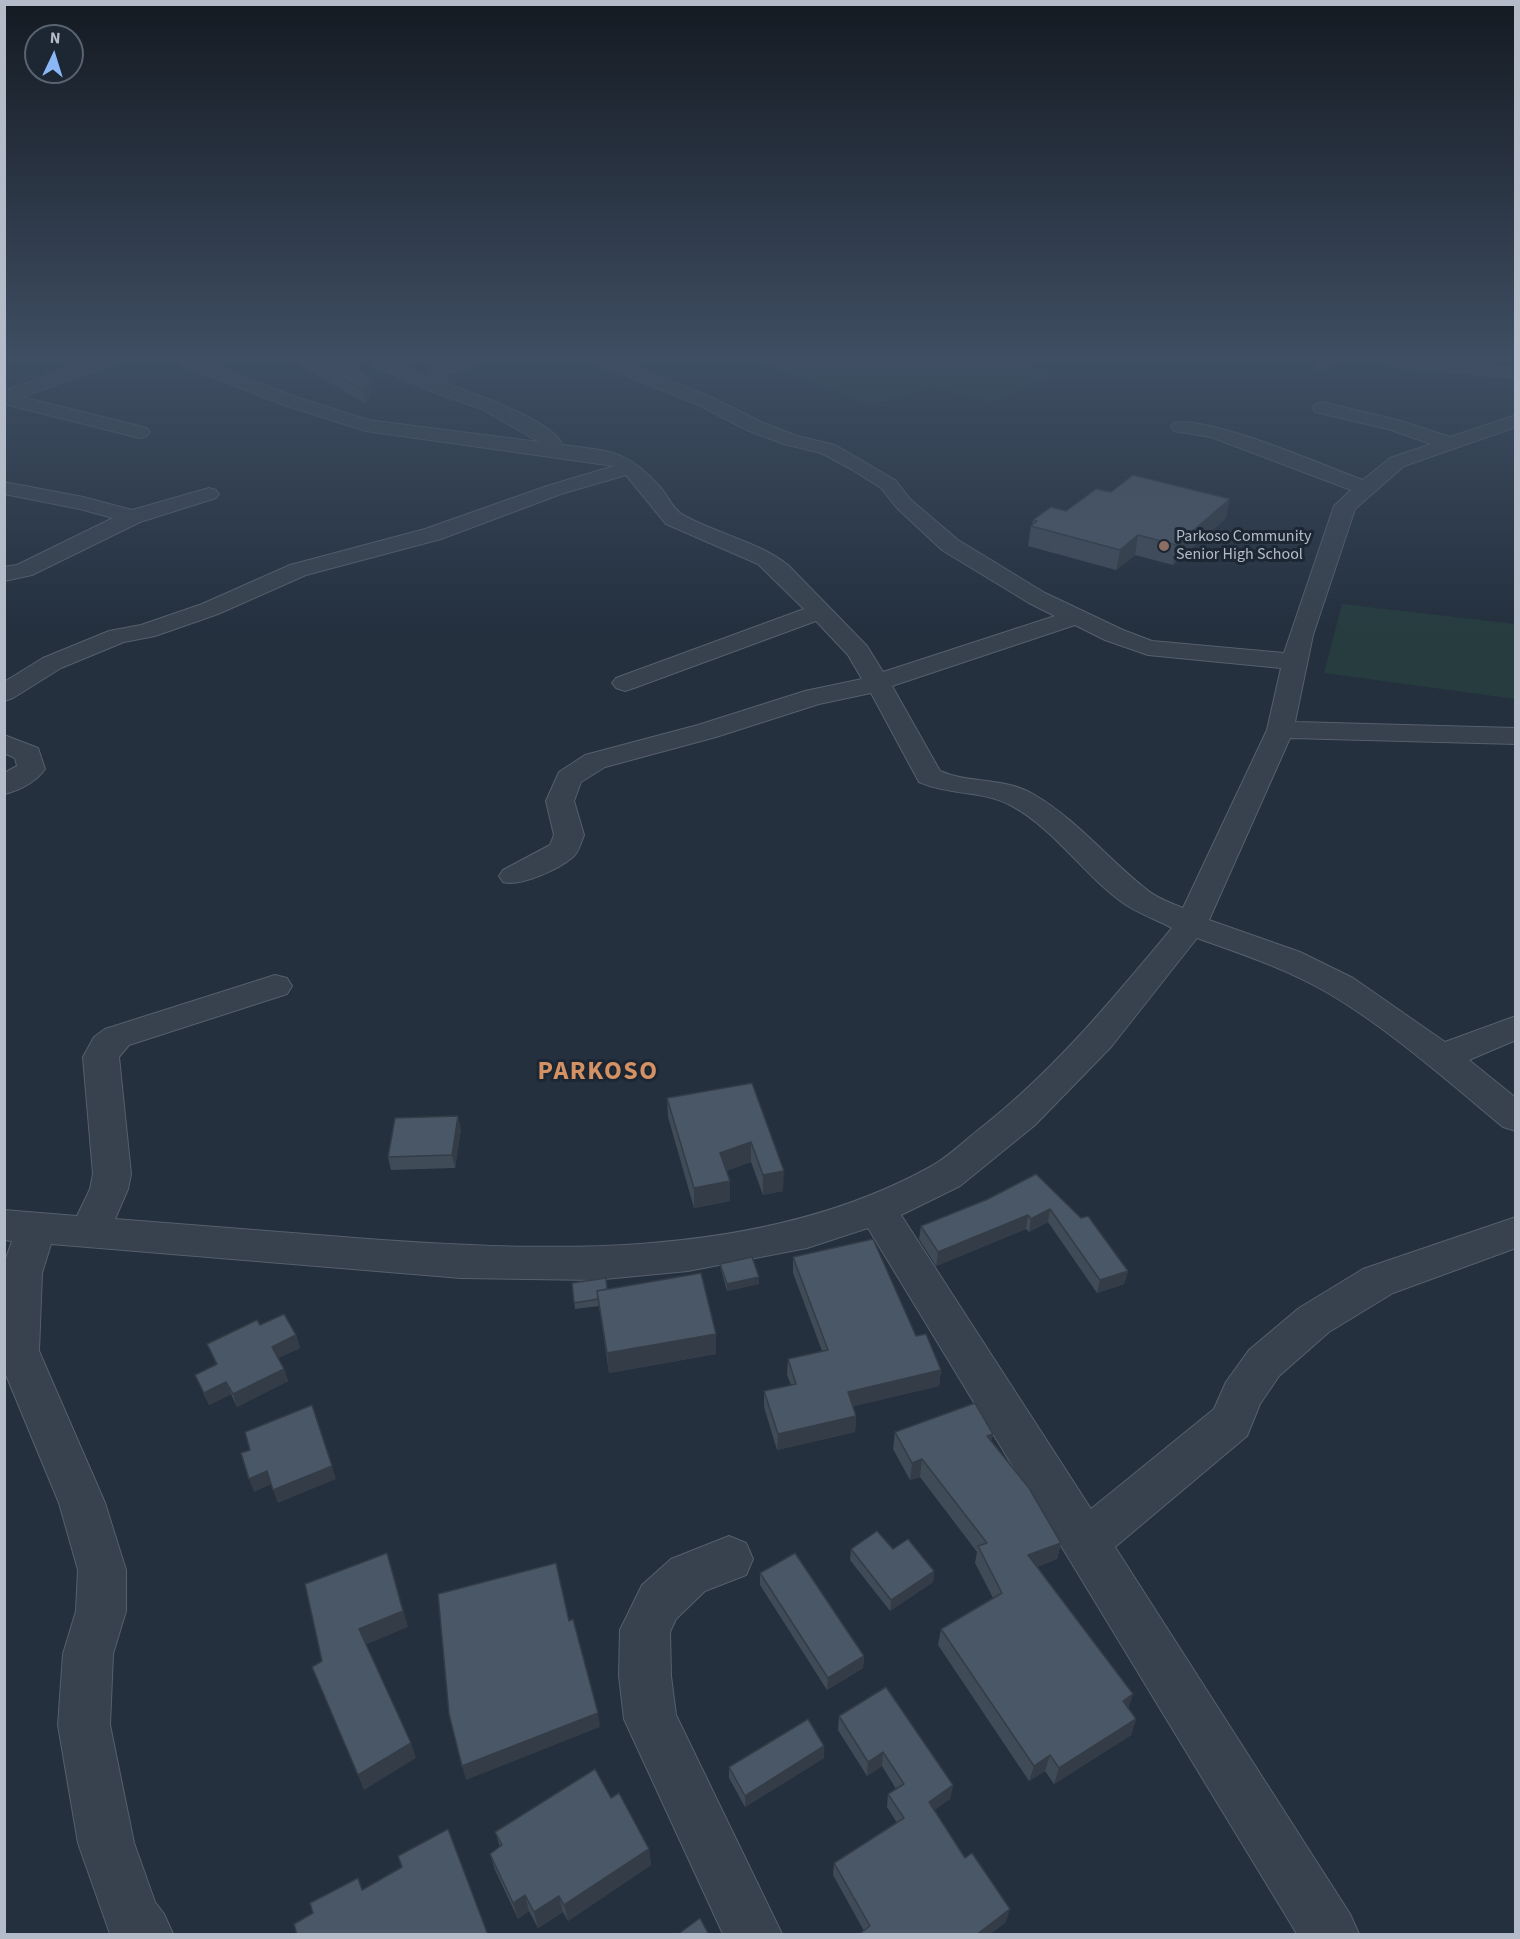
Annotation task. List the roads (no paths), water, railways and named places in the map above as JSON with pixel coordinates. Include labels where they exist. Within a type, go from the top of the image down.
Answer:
[{"type":"street","points":[[568,451],[599,456],[625,464],[644,481],[656,495],[658,502],[674,519],[766,559],[847,639],[878,682],[929,776],[947,784],[999,789],[1023,800],[1049,819],[1137,898],[1191,925],[1288,959],[1341,986],[1442,1057],[1515,1118]]},
{"type":"street","points":[[833,451],[888,484],[904,504],[950,545],[1037,598],[1076,617],[1148,648],[1295,662]]},
{"type":"street","points":[[1267,451],[1364,488]]},
{"type":"street","points":[[144,1935],[133,1920],[106,1843],[84,1725],[88,1654],[101,1611],[102,1570],[82,1503],[18,1351],[22,1273],[20,1227],[461,1262],[594,1264],[688,1255],[807,1233],[877,1209],[946,1176],[1022,1116],[1099,1039],[1191,925],[1280,730],[1295,662],[1340,514],[1364,488],[1397,462],[1425,451]]},
{"type":"street","points":[[4,693],[52,663],[118,636],[146,631],[210,609],[298,570],[433,534],[554,490],[629,468]]},
{"type":"street","points":[[4,488],[83,503],[132,517]]},
{"type":"street","points":[[4,574],[42,561],[132,517],[209,494]]},
{"type":"street","points":[[625,683],[818,612]]},
{"type":"street","points":[[514,876],[563,850],[569,835],[560,801],[569,778],[595,761],[707,731],[814,697],[878,682],[1076,617]]},
{"type":"street","points":[[1280,730],[1515,736]]},
{"type":"street","points":[[4,743],[28,754],[31,769],[4,786]]},
{"type":"street","points":[[88,1233],[109,1189],[112,1174],[102,1051],[117,1037],[275,986]]},
{"type":"street","points":[[1442,1057],[1515,1027]]},
{"type":"street","points":[[877,1209],[1330,1935]]},
{"type":"street","points":[[1086,1543],[1231,1422],[1242,1395],[1264,1363],[1314,1320],[1378,1281],[1515,1232]]},
{"type":"street","points":[[729,1559],[688,1575],[659,1602],[645,1630],[645,1676],[650,1719],[753,1935]]},
{"type":"place","name":"Parkoso Community Senior High School","points":[[1164,546]]},
{"type":"district","name":"PARKOSO","points":[[598,1073]]}]
